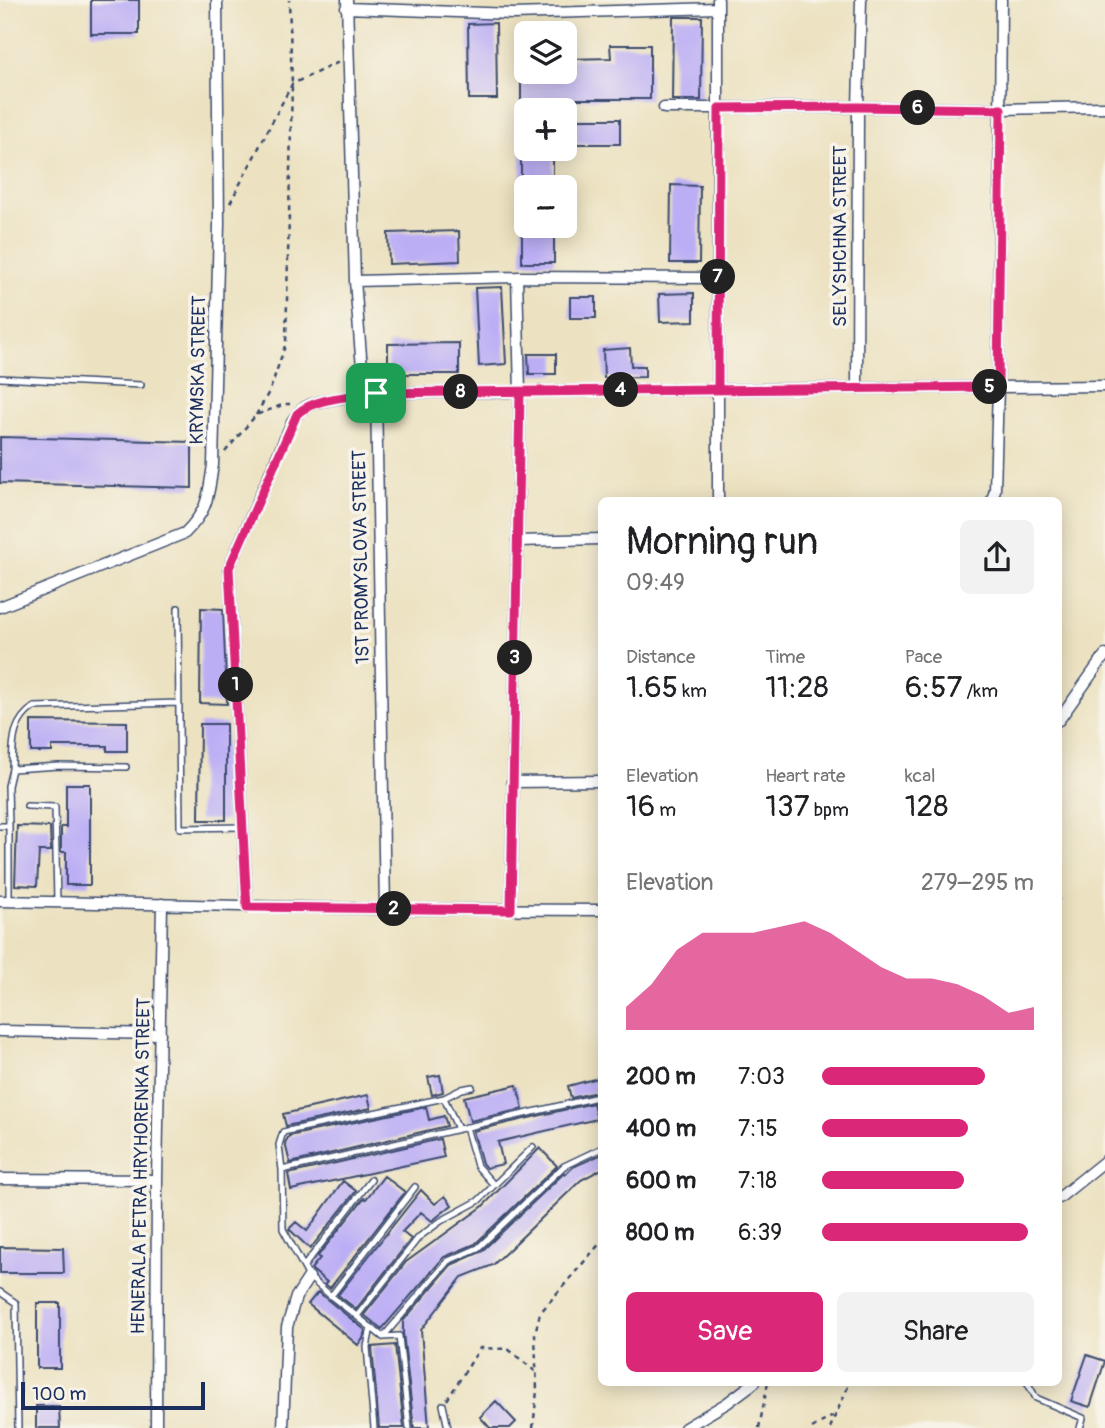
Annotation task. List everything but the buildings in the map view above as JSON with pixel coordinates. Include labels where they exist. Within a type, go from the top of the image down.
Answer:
[{"type":"street","name":"KRYMSKA STREET","points":[[0,607],[185,533],[200,518],[208,498],[213,465],[219,224],[217,0]]},
{"type":"street","points":[[513,0],[513,14]]},
{"type":"street","name":"SELYSHCHNA STREET","points":[[857,387],[861,0]]},
{"type":"street","points":[[993,497],[998,387],[1001,0]]},
{"type":"street","points":[[346,4],[513,14],[718,4],[718,497]]},
{"type":"street","name":"1ST PROMYSLOVA STREET","points":[[346,4],[355,281],[363,374],[367,385],[376,393],[384,909]]},
{"type":"street","points":[[664,108],[1105,107]]},
{"type":"street","points":[[355,281],[517,277],[718,278]]},
{"type":"street","points":[[511,910],[520,392],[517,277]]},
{"type":"street","points":[[247,907],[229,568],[293,420],[304,408],[314,403],[376,393],[1105,386]]},
{"type":"street","points":[[517,541],[598,539]]},
{"type":"street","points":[[1062,716],[1105,655]]},
{"type":"street","points":[[512,782],[598,781]]},
{"type":"street","points":[[5,901],[247,907],[598,910]]},
{"type":"street","name":"HENERALA PETRA HRYHORENKA STREET","points":[[156,1428],[162,904]]},
{"type":"street","points":[[0,1031],[160,1034]]},
{"type":"street","points":[[1062,1196],[1105,1161]]},
{"type":"street","points":[[0,1180],[157,1180]]},
{"type":"street","points":[[283,1428],[287,1328],[307,1271]]},
{"type":"street","points":[[685,1428],[750,1386]]},
{"type":"lane","points":[[0,378],[141,384]]},
{"type":"lane","points":[[178,608],[180,828],[244,827]]},
{"type":"lane","points":[[5,901],[8,786],[15,729],[24,715],[33,707],[179,703]]},
{"type":"lane","points":[[12,769],[59,766],[126,767]]},
{"type":"lane","points":[[27,806],[55,807],[57,901]]},
{"type":"lane","points":[[0,826],[9,826]]},
{"type":"lane","points":[[409,1428],[398,1336],[383,1337],[331,1296],[307,1271],[283,1229],[279,1145],[283,1132],[444,1098],[472,1087]]},
{"type":"lane","points":[[282,1170],[598,1097]]},
{"type":"lane","points":[[444,1098],[458,1129]]},
{"type":"lane","points":[[466,1127],[477,1166],[494,1185]]},
{"type":"lane","points":[[357,1316],[419,1237],[441,1221],[478,1201],[533,1147]]},
{"type":"lane","points":[[383,1337],[448,1261],[478,1248],[564,1166],[598,1150]]},
{"type":"lane","points":[[307,1271],[371,1180]]},
{"type":"lane","points":[[331,1296],[415,1187]]},
{"type":"lane","points":[[0,1292],[16,1303],[18,1428]]},
{"type":"lane","points":[[371,1327],[367,1347],[374,1428]]},
{"type":"lane","points":[[1029,1386],[1036,1398],[1083,1419],[1080,1428]]},
{"type":"lane","points":[[443,1405],[447,1428]]},
{"type":"path","points":[[213,465],[256,415],[271,390],[286,343],[292,85],[289,0]]},
{"type":"path","points":[[219,224],[292,85],[348,58]]},
{"type":"path","points":[[256,415],[285,404],[314,403]]},
{"type":"path","points":[[533,1428],[537,1391],[535,1334],[540,1312],[598,1246]]},
{"type":"path","points":[[443,1405],[480,1348],[508,1349],[536,1372]]},
{"type":"path","points":[[759,1428],[767,1386]]},
{"type":"path","points":[[830,1428],[848,1386]]},
{"type":"path","points":[[812,1428],[836,1414]]},
{"type":"route","points":[[719,108],[1001,109],[998,387],[520,392],[511,910],[247,907],[229,568],[297,414],[314,403],[376,393],[718,389],[719,108]]}]
